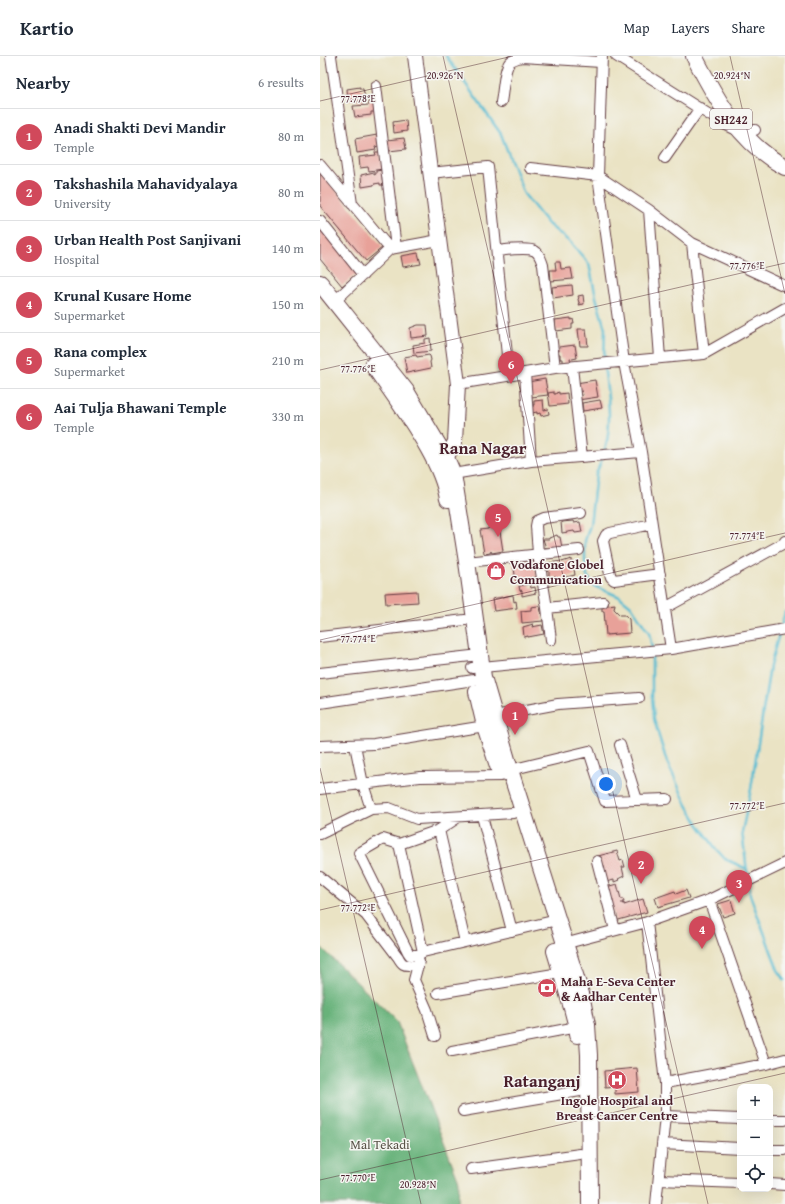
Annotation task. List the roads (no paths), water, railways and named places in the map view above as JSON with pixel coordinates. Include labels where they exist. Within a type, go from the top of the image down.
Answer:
[{"type":"main road","name":"SH242","points":[[694,56],[712,90],[734,124],[763,139],[785,156]]},
{"type":"main road","name":"SH242","points":[[704,56],[737,111],[755,146],[785,167]]},
{"type":"main road","points":[[320,283],[327,300],[446,466],[467,562],[476,665]]},
{"type":"main road","points":[[446,466],[447,493],[465,620],[490,721],[567,972],[577,1028],[580,1091],[580,1204]]},
{"type":"main road","points":[[506,773],[513,813],[552,922]]},
{"type":"main road","points":[[567,972],[580,994],[587,1025],[589,1047],[590,1204]]},
{"type":"street","points":[[330,56],[352,204]]},
{"type":"street","points":[[415,56],[458,384],[455,442],[446,466],[641,452]]},
{"type":"street","points":[[616,56],[724,124],[748,131]]},
{"type":"street","points":[[501,102],[507,68],[510,62],[516,58],[538,57],[602,59],[598,176],[624,362],[641,452],[665,608],[667,650]]},
{"type":"street","points":[[376,86],[393,248]]},
{"type":"street","points":[[665,158],[700,108]]},
{"type":"street","points":[[320,165],[352,204],[393,248]]},
{"type":"street","points":[[430,173],[488,167],[509,375]]},
{"type":"street","points":[[530,168],[598,176],[649,210],[692,243],[785,286]]},
{"type":"street","points":[[649,210],[660,358]]},
{"type":"street","points":[[320,221],[363,275]]},
{"type":"street","points":[[327,300],[363,275],[393,248],[439,240]]},
{"type":"street","points":[[692,243],[704,354]]},
{"type":"street","points":[[497,251],[528,249],[535,251],[539,256],[543,265],[555,368]]},
{"type":"street","points":[[458,384],[555,368],[704,354],[785,308]]},
{"type":"street","points":[[572,367],[582,457]]},
{"type":"street","points":[[525,373],[531,461]]},
{"type":"street","points":[[551,640],[538,554],[536,526],[537,522],[544,518],[581,513]]},
{"type":"street","points":[[652,524],[610,533],[606,535],[603,541],[611,578],[614,580],[660,574]]},
{"type":"street","points":[[665,608],[785,541]]},
{"type":"street","points":[[467,562],[578,550]]},
{"type":"street","points":[[546,608],[604,602]]},
{"type":"street","points":[[320,637],[465,620]]},
{"type":"street","points":[[320,673],[476,665],[667,650],[781,630]]},
{"type":"street","points":[[320,703],[476,665]]},
{"type":"street","points":[[320,746],[374,744],[490,721],[558,704],[638,698]]},
{"type":"street","points":[[355,745],[363,784],[371,809]]},
{"type":"street","points":[[620,745],[637,800]]},
{"type":"street","points":[[320,789],[420,777],[506,773],[589,751],[605,801],[667,799]]},
{"type":"street","points":[[320,834],[371,809],[389,808],[417,819],[458,818],[513,813]]},
{"type":"street","points":[[482,816],[512,931]]},
{"type":"street","points":[[458,818],[439,830],[399,844],[383,839],[359,852],[410,955],[421,954],[465,942],[552,922]]},
{"type":"street","points":[[439,830],[465,942]]},
{"type":"street","points":[[399,844],[421,954],[415,977],[415,984],[427,1010],[435,1036]]},
{"type":"street","points":[[597,861],[615,930]]},
{"type":"street","points":[[559,945],[647,922],[709,900],[785,863]]},
{"type":"street","points":[[320,877],[366,915],[402,964],[412,964],[418,967]]},
{"type":"street","points":[[709,900],[766,1064]]},
{"type":"street","points":[[647,922],[665,1083],[665,1116],[656,1204]]},
{"type":"street","points":[[438,992],[567,972]]},
{"type":"street","points":[[452,1051],[577,1028]]},
{"type":"street","points":[[665,1083],[785,1059]]},
{"type":"street","points":[[463,1111],[580,1091]]},
{"type":"street","points":[[665,1116],[737,1119]]},
{"type":"street","points":[[773,1120],[785,1120]]},
{"type":"street","points":[[662,1144],[737,1148]]},
{"type":"street","points":[[773,1150],[785,1150]]},
{"type":"street","points":[[471,1169],[580,1154]]},
{"type":"street","points":[[659,1180],[737,1183]]},
{"type":"street","points":[[773,1184],[785,1185]]},
{"type":"waterway","points":[[446,56],[501,134],[524,194],[548,224],[571,243],[589,264],[605,329],[604,361]]},
{"type":"waterway","points":[[604,366],[609,421],[607,442],[604,452]]},
{"type":"waterway","points":[[602,459],[596,474],[590,525],[585,541],[587,576],[594,586],[620,597],[631,606],[649,633],[652,648]]},
{"type":"waterway","points":[[781,627],[785,612]]},
{"type":"waterway","points":[[748,879],[742,832],[751,789],[770,666],[779,634]]},
{"type":"waterway","points":[[652,653],[652,697],[654,719],[667,762],[687,805],[716,849],[725,859],[747,869]]},
{"type":"waterway","points":[[749,884],[750,895],[778,970],[785,980]]},
{"type":"place","name":"Aai Tulja Bhawani Temple","points":[[511,384]]},
{"type":"place","name":"Rana complex","points":[[498,537]]},
{"type":"place","name":"Vodafone Globel Communication","points":[[496,571]]},
{"type":"place","name":"Anadi Shakti Devi Mandir","points":[[515,735]]},
{"type":"place","name":"Takshashila Mahavidyalaya","points":[[641,884]]},
{"type":"place","name":"Urban Health Post Sanjivani","points":[[739,903]]},
{"type":"place","name":"Krunal Kusare Home","points":[[702,949]]},
{"type":"place","name":"Maha E-Seva Center & Aadhar Center","points":[[547,988]]},
{"type":"place","name":"Ingole Hospital and Breast Cancer Centre","points":[[617,1080]]},
{"type":"district","name":"Rana Nagar","points":[[483,447]]},
{"type":"district","name":"Ratanganj","points":[[542,1080]]},
{"type":"park label","name":"Mal Tekadi","points":[[380,1144]]}]
